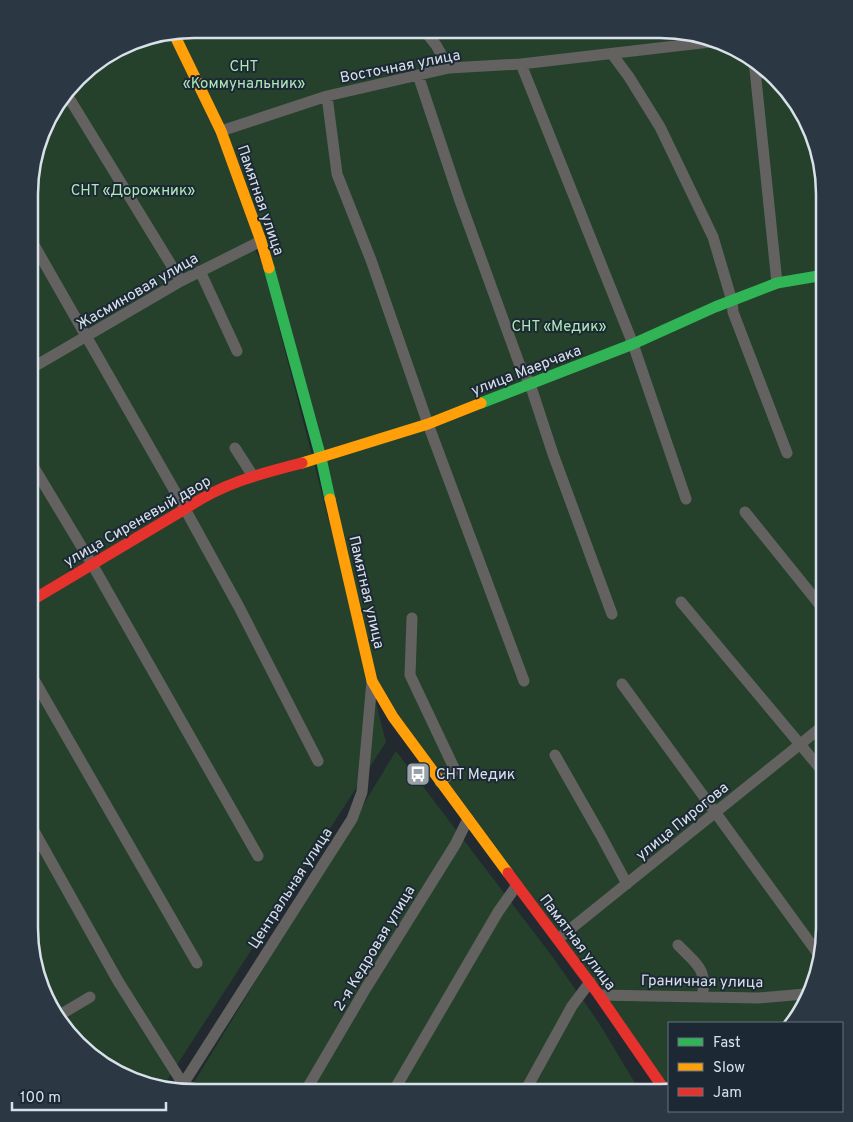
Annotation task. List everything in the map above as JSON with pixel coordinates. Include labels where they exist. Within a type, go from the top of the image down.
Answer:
[{"type":"street","points":[[430,38],[449,68]]},
{"type":"street","name":"Памятная улица","points":[[176,39],[221,131],[260,241],[321,458],[372,682],[393,717],[590,982],[660,1084]]},
{"type":"street","name":"Восточная улица","points":[[221,131],[327,96],[449,68],[521,64],[701,43]]},
{"type":"street","points":[[612,54],[629,77],[660,127],[713,237],[732,301],[733,312],[787,453]]},
{"type":"street","points":[[521,64],[633,344],[686,499]]},
{"type":"street","points":[[755,70],[777,283]]},
{"type":"street","points":[[418,75],[459,198],[519,363],[530,384],[553,454],[612,614]]},
{"type":"street","points":[[327,96],[337,174],[371,260],[428,424],[524,681]]},
{"type":"street","points":[[70,98],[181,280]]},
{"type":"street","name":"Жасминовая улица","points":[[38,364],[181,280],[260,241]]},
{"type":"street","points":[[38,252],[186,509],[318,761]]},
{"type":"street","points":[[200,271],[236,351]]},
{"type":"street","name":"улица Маерчака","points":[[321,458],[428,424],[633,344],[777,283],[816,276]]},
{"type":"street","points":[[235,448],[253,476]]},
{"type":"street","name":"улица Сиреневый двор","points":[[38,597],[186,509],[204,496],[245,478],[321,458]]},
{"type":"street","points":[[38,473],[92,564],[258,856]]},
{"type":"street","points":[[745,512],[815,599]]},
{"type":"street","points":[[681,602],[815,762]]},
{"type":"street","points":[[412,618],[410,675],[455,770],[440,782]]},
{"type":"street","name":"Центральная улица","points":[[183,1083],[352,818],[362,792],[372,682]]},
{"type":"street","points":[[622,684],[814,948]]},
{"type":"street","points":[[38,688],[197,963]]},
{"type":"street","name":"улица Пирогова","points":[[558,939],[815,732]]},
{"type":"street","points":[[555,755],[626,884]]},
{"type":"street","name":"2-я Кедровая улица","points":[[310,1084],[366,988],[455,845],[468,819]]},
{"type":"street","points":[[38,838],[177,1083]]},
{"type":"street","points":[[398,1084],[498,912],[517,885]]},
{"type":"street","points":[[678,945],[702,969],[705,982],[702,997]]},
{"type":"street","points":[[529,1084],[572,1006],[590,982]]},
{"type":"street","name":"Граничная улица","points":[[599,995],[758,998],[801,994]]},
{"type":"street","points":[[63,1013],[90,997]]},
{"type":"green space","points":[[660,38],[700,43],[738,58],[770,83],[795,115],[810,153],[816,193],[815,939],[813,959],[807,979],[789,1015],[784,1022],[668,1022],[668,1084],[664,1084],[372,681],[261,241],[252,245],[262,262],[386,742],[166,1082],[134,1073],[115,1064],[83,1039],[64,1015],[46,979],[40,959],[38,929],[38,193],[43,153],[54,124],[70,98],[98,70],[115,58],[134,49],[163,40],[173,39]]},
{"type":"green space","points":[[396,751],[552,956],[599,1023],[636,1084],[193,1084]]},
{"type":"traffic: fast","points":[[269,268],[321,458],[330,499]]},
{"type":"traffic: fast","points":[[481,403],[633,344],[715,307],[777,283],[816,276]]},
{"type":"traffic: slow","points":[[176,39],[221,131],[269,268]]},
{"type":"traffic: slow","points":[[302,463],[428,424],[481,403]]},
{"type":"traffic: slow","points":[[330,499],[372,681],[393,717],[508,873]]},
{"type":"traffic: jam","points":[[38,597],[213,492],[256,476],[302,463]]},
{"type":"traffic: jam","points":[[508,873],[599,995],[660,1084]]},
{"type":"place","name":"СНТ Медик","points":[[418,774]]},
{"type":"park label","name":"СНТ «Коммунальник»","points":[[244,74]]},
{"type":"park label","name":"СНТ «Дорожник»","points":[[133,190]]},
{"type":"park label","name":"СНТ «Медик»","points":[[559,326]]}]
